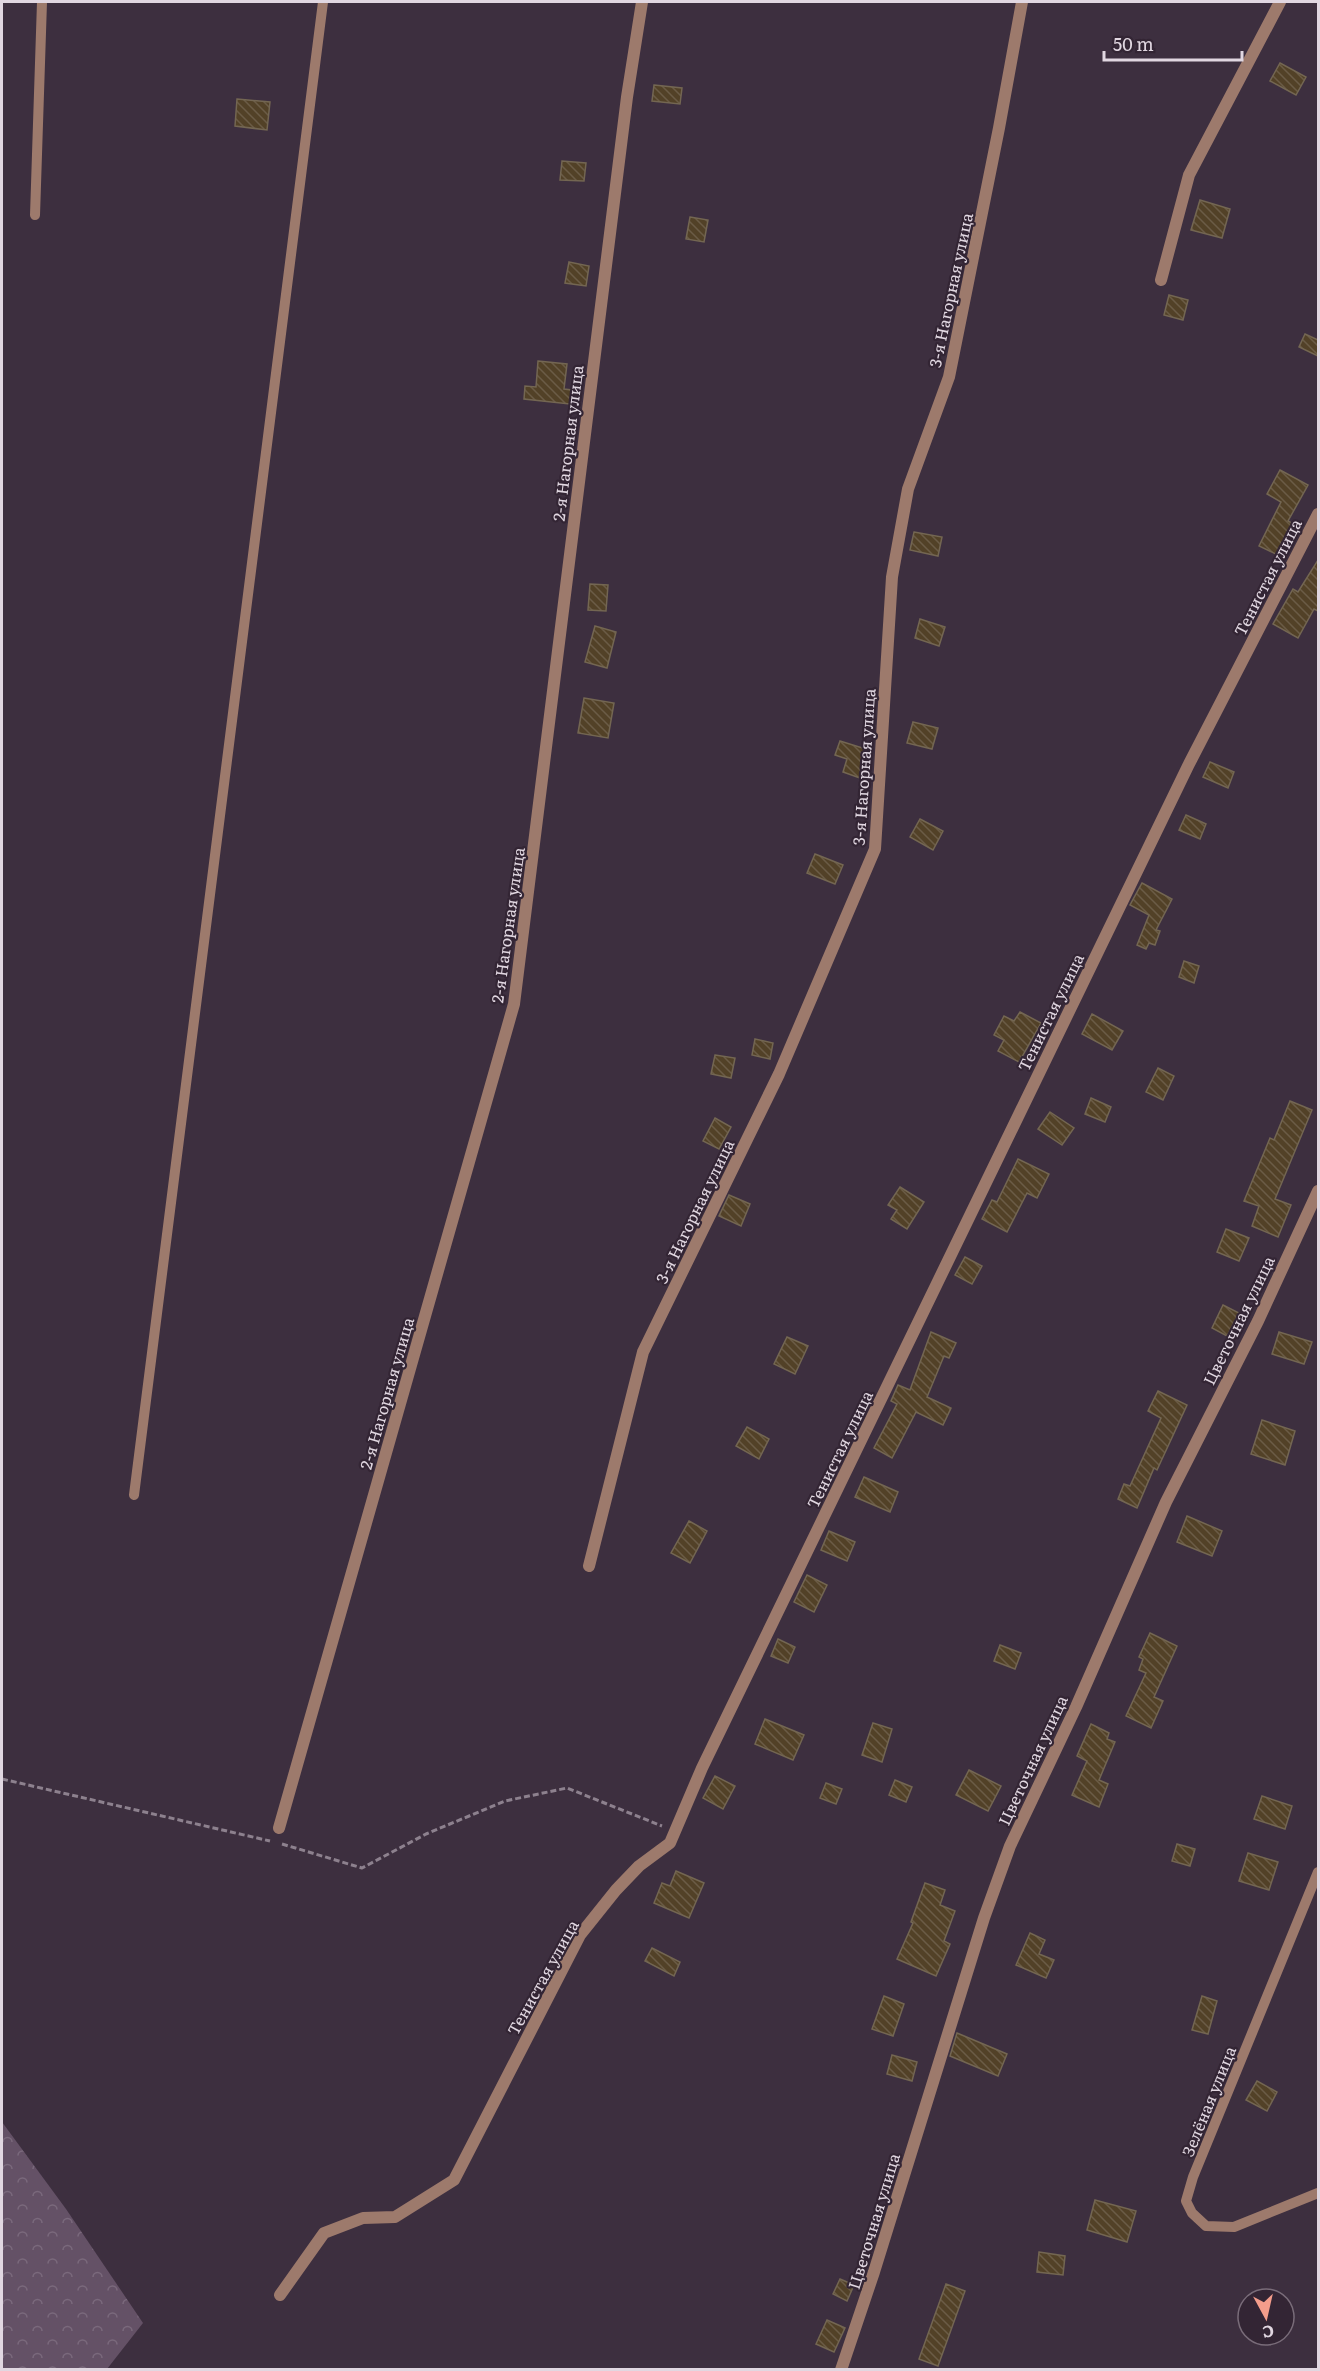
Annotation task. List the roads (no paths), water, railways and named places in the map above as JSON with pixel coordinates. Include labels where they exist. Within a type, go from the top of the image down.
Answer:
[{"type":"street","name":"2-я Нагорная улица","points":[[279,1828],[514,1004],[627,97],[642,2]]},
{"type":"street","name":"3-я Нагорная улица","points":[[589,1566],[643,1352],[779,1074],[875,849],[892,577],[908,489],[949,377],[1022,2]]},
{"type":"street","points":[[1161,280],[1189,175],[1280,2]]},
{"type":"street","name":"Тенистая улица","points":[[280,2295],[324,2233],[363,2218],[396,2217],[453,2180],[580,1935],[624,1882],[657,1851],[670,1843],[702,1768],[937,1286],[1029,1091],[1190,764],[1318,514]]},
{"type":"street","name":"Цветочная улица","points":[[841,2370],[874,2272],[984,1918],[1010,1846],[1076,1707],[1166,1502],[1258,1321],[1318,1191]]},
{"type":"lane","points":[[35,215],[42,2]]},
{"type":"lane","points":[[134,1495],[323,2]]},
{"type":"lane","name":"Зелёная улица","points":[[1318,1872],[1193,2177],[1186,2201],[1192,2213],[1206,2226],[1234,2227],[1318,2193]]}]
